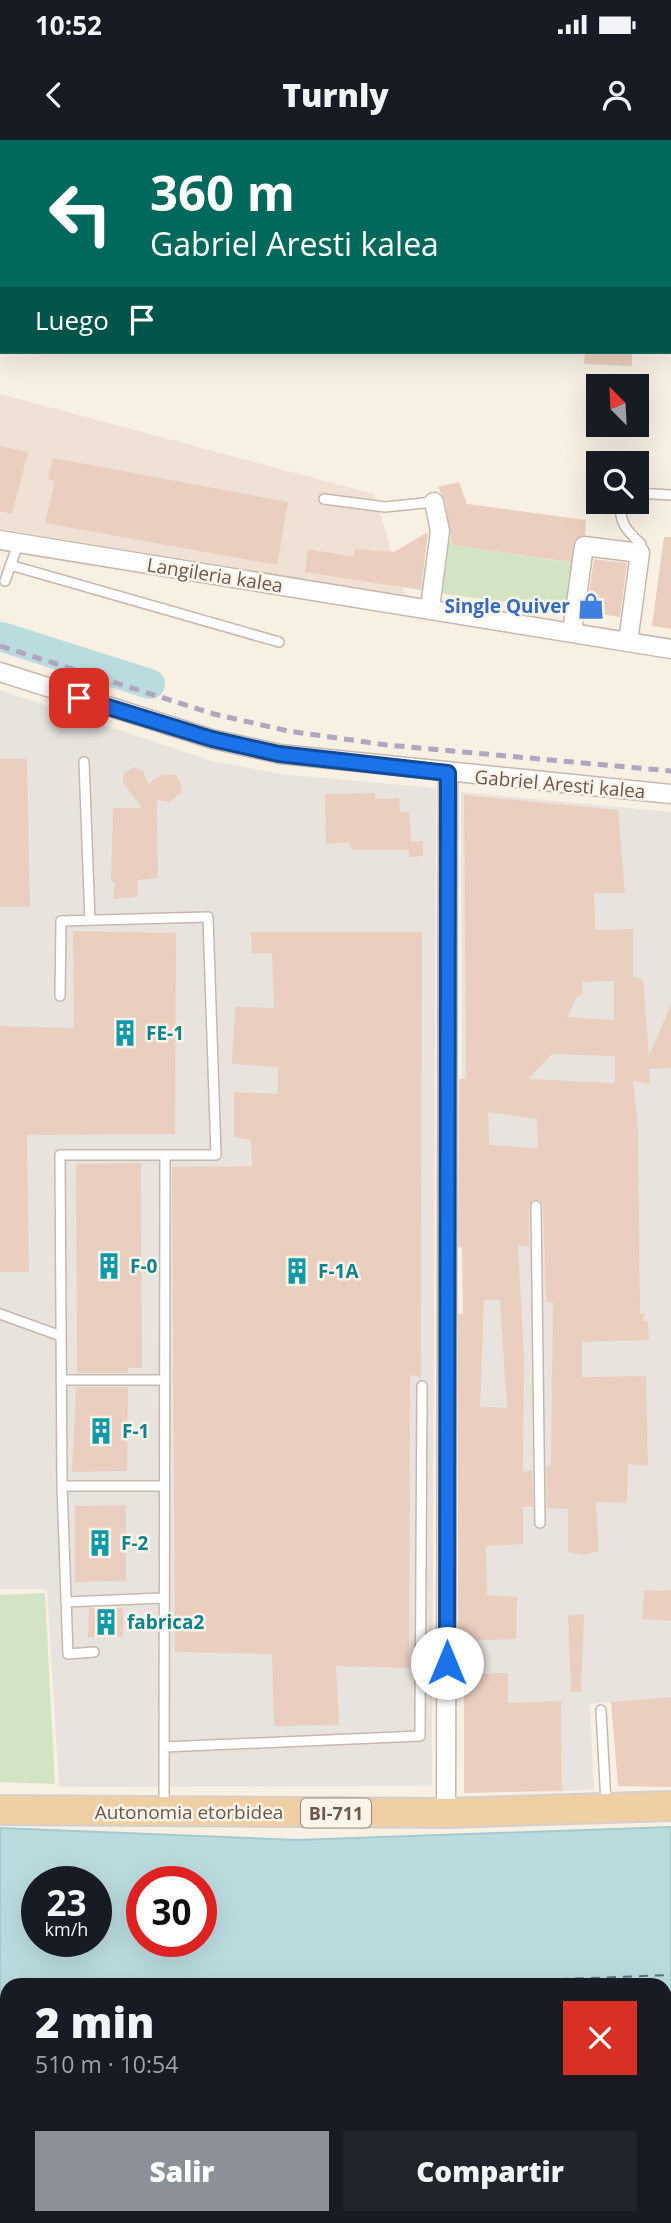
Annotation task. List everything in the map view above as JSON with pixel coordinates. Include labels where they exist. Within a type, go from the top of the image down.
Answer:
[{"type":"main road","name":"Autonomia etorbidea","points":[[0,1810],[446,1813],[671,1806]]},
{"type":"street","points":[[430,608],[440,531],[434,502]]},
{"type":"street","name":"Langileria kalea","points":[[9,542],[671,649]]},
{"type":"street","points":[[572,632],[584,546],[640,553],[628,642]]},
{"type":"street","name":"Gabriel Aresti kalea","points":[[0,672],[212,739],[279,754],[671,794]]},
{"type":"street","points":[[446,1813],[448,773]]},
{"type":"lane","points":[[649,494],[671,495]]},
{"type":"lane","points":[[324,499],[385,507],[434,502]]},
{"type":"lane","points":[[620,514],[623,524],[642,544],[640,553]]},
{"type":"lane","points":[[5,581],[10,565],[9,542]]},
{"type":"lane","points":[[10,565],[279,642]]},
{"type":"lane","points":[[84,762],[90,920]]},
{"type":"lane","points":[[60,996],[61,921],[208,917],[216,1155],[60,1155],[62,1486],[68,1654],[94,1652]]},
{"type":"lane","points":[[164,1813],[162,1598],[165,1156]]},
{"type":"lane","points":[[536,1206],[540,1523]]},
{"type":"lane","points":[[0,1314],[61,1336]]},
{"type":"lane","points":[[61,1380],[163,1380]]},
{"type":"lane","points":[[163,1747],[420,1736],[422,1386]]},
{"type":"lane","points":[[62,1486],[163,1486]]},
{"type":"lane","points":[[66,1602],[162,1598]]},
{"type":"lane","points":[[601,1710],[607,1809]]},
{"type":"shaded area","points":[[0,394],[374,494],[405,595],[0,529]]},
{"type":"shaded area","points":[[0,690],[213,761],[281,774],[436,788],[432,1786],[59,1787],[47,1589],[0,1589]]},
{"type":"shaded area","points":[[461,792],[671,812],[671,1697],[590,1704],[594,1790],[562,1791],[561,1701],[508,1703],[508,1674],[464,1674]]},
{"type":"green space","points":[[430,531],[449,534],[452,545],[567,562],[568,548],[592,551],[583,612],[421,591]]},
{"type":"green space","points":[[45,1593],[55,1784],[0,1782],[0,1595]]},
{"type":"water","points":[[671,1827],[671,1978],[0,1978],[0,1828],[297,1840]]},
{"type":"building","points":[[585,354],[632,354],[632,366],[584,364]]},
{"type":"building","points":[[0,446],[28,452],[12,514],[0,511]]},
{"type":"building","points":[[53,458],[288,502],[277,565],[45,523],[55,481],[48,479]]},
{"type":"building","points":[[459,482],[467,504],[586,520],[585,535],[575,540],[570,562],[452,545],[445,500],[438,487]]},
{"type":"building","points":[[428,532],[421,590],[305,572],[308,549],[354,557],[355,549],[394,552]]},
{"type":"building","points":[[664,537],[671,537],[671,629],[652,626]]},
{"type":"building","points":[[594,559],[627,563],[620,617],[586,612]]},
{"type":"building","points":[[0,759],[27,759],[30,907],[0,907]]},
{"type":"building","points":[[134,767],[143,771],[148,784],[161,775],[176,775],[182,786],[181,793],[169,802],[157,800],[158,878],[138,880],[137,897],[113,899],[113,808],[142,808],[123,783],[123,774]]},
{"type":"building","points":[[375,793],[375,799],[399,798],[400,812],[409,812],[411,842],[423,841],[423,856],[409,857],[409,850],[352,850],[349,842],[326,844],[325,794]]},
{"type":"building","points":[[464,795],[618,810],[625,893],[594,893],[595,930],[633,929],[633,977],[643,980],[649,1056],[671,1004],[671,1068],[649,1069],[650,1084],[633,1081],[638,1127],[640,1314],[645,1313],[643,1321],[648,1321],[649,1340],[582,1342],[582,1377],[646,1376],[648,1466],[628,1464],[627,1503],[596,1502],[599,1551],[584,1555],[568,1552],[568,1509],[547,1508],[546,1467],[551,1465],[553,1302],[546,1302],[543,1205],[540,1200],[533,1200],[529,1206],[529,1246],[518,1246],[524,1358],[523,1472],[532,1470],[533,1507],[523,1507],[523,1544],[486,1546],[487,1595],[517,1597],[516,1639],[458,1641],[458,1314],[463,1314],[462,1247],[458,1248],[459,1079],[466,1079]],"holes":[[[614,981],[614,1020],[567,1017],[577,997],[583,994],[582,982]],[[552,1054],[615,1056],[615,1083],[528,1079]],[[488,1112],[537,1119],[538,1148],[489,1145]],[[484,1300],[500,1300],[507,1408],[480,1407]]]},
{"type":"building","name":"FE-1","points":[[73,931],[176,933],[175,1134],[27,1135],[29,1272],[0,1272],[0,1026],[74,1028]]},
{"type":"building","name":"F-1A","points":[[251,932],[422,932],[421,1377],[410,1375],[409,1668],[336,1666],[339,1725],[274,1726],[272,1654],[175,1652],[172,1167],[252,1166],[251,1140],[234,1137],[234,1092],[278,1094],[278,1067],[232,1064],[235,1007],[274,1008],[272,953],[252,953]]},
{"type":"building","name":"F-0","points":[[141,1163],[142,1368],[128,1368],[128,1373],[77,1373],[76,1164]]},
{"type":"building","name":"F-1","points":[[76,1387],[128,1387],[127,1471],[72,1472]]},
{"type":"building","name":"F-2","points":[[126,1505],[126,1581],[75,1582],[75,1506]]},
{"type":"building","points":[[671,1590],[671,1621],[642,1619],[644,1591]]},
{"type":"building","name":"fabrica2","points":[[89,1608],[123,1608],[123,1637],[88,1637]]},
{"type":"building","points":[[584,1614],[581,1692],[571,1692],[568,1616]]},
{"type":"building","points":[[508,1673],[508,1703],[561,1701],[562,1791],[464,1793],[464,1674]]},
{"type":"building","points":[[671,1697],[671,1787],[618,1786],[611,1702]]},
{"type":"waterway","points":[[2,637],[150,684]]},
{"type":"ferry route","points":[[591,1978],[671,1975]]},
{"type":"railway","points":[[0,646],[214,714],[288,731],[387,745],[671,771]]},
{"type":"place","name":"Single Quiver","points":[[591,606]]},
{"type":"place","name":"FE-1","points":[[125,1033]]},
{"type":"place","name":"F-0","points":[[109,1266]]},
{"type":"place","name":"F-1A","points":[[297,1271]]},
{"type":"place","name":"F-1","points":[[101,1431]]},
{"type":"place","name":"F-2","points":[[100,1543]]},
{"type":"place","name":"fabrica2","points":[[106,1622]]},
{"type":"route","points":[[79,698],[212,739],[279,754],[448,773],[447,1663]]}]
